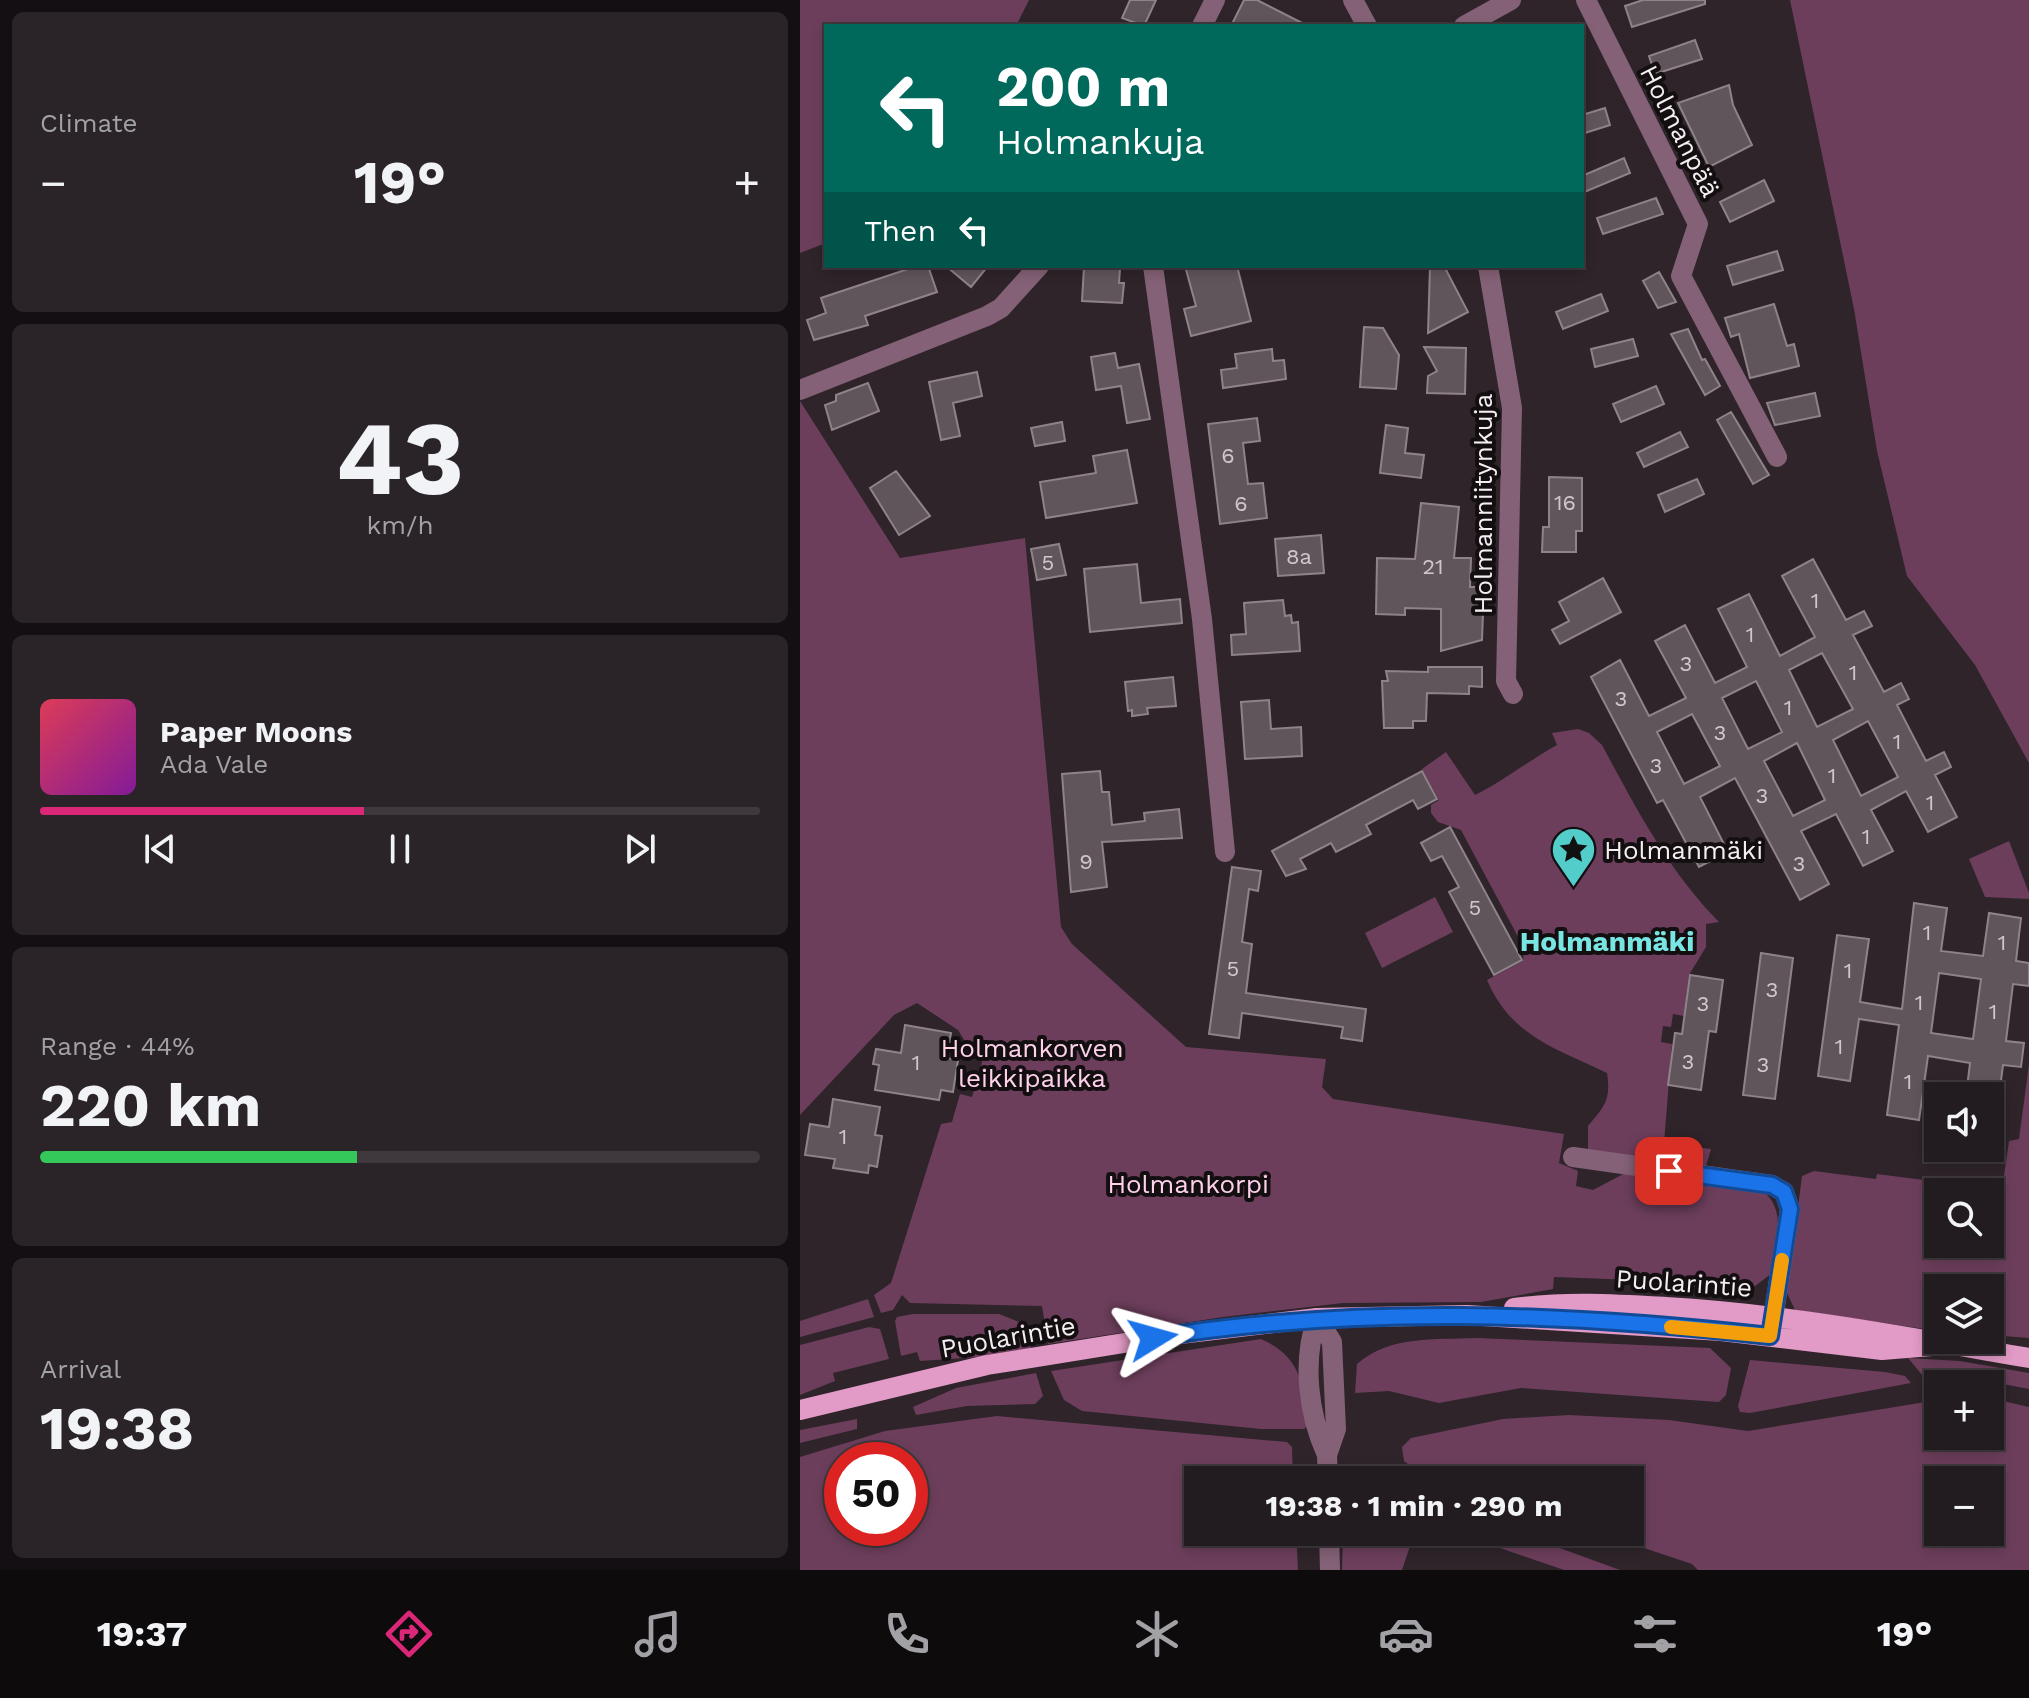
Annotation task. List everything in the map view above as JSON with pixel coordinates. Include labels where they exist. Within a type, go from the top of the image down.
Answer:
[{"type":"main road","name":"Puolarintie","points":[[800,1410],[987,1365],[1180,1334],[1317,1318],[1467,1315],[1565,1301],[1771,1326],[1869,1329],[2029,1358]]},
{"type":"street","points":[[1203,24],[1215,0]]},
{"type":"street","points":[[1353,0],[1366,24]]},
{"type":"street","points":[[1468,24],[1511,0]]},
{"type":"street","name":"Holmanpää","points":[[1586,0],[1698,224],[1681,276],[1777,457]]},
{"type":"street","points":[[800,390],[987,316],[1001,308],[1037,268]]},
{"type":"street","points":[[1153,268],[1202,619],[1225,852]]},
{"type":"street","name":"Holmanniitynkuja","points":[[1488,268],[1512,408],[1506,681],[1513,694]]},
{"type":"street","points":[[1573,1157],[1772,1185],[1784,1192],[1790,1209],[1771,1326]]},
{"type":"street","points":[[1317,1318],[1307,1346],[1315,1429],[1327,1455],[1327,1466]]},
{"type":"street","points":[[1329,1546],[1330,1570]]},
{"type":"green space","points":[[800,0],[1029,0],[1017,24],[824,24],[824,244],[800,253]]},
{"type":"green space","points":[[1790,0],[2029,0],[2029,763],[1975,665],[1907,576],[1877,451],[1854,309]]},
{"type":"green space","name":"Holmankorpi","points":[[800,401],[900,558],[1025,538],[1061,927],[1072,944],[1186,1047],[1326,1059],[1322,1087],[1333,1099],[1564,1134],[1559,1163],[1578,1171],[1576,1186],[1593,1190],[1627,1172],[1761,1190],[1770,1198],[1778,1217],[1771,1274],[1751,1289],[1732,1294],[1661,1281],[1554,1277],[1553,1289],[1481,1302],[1343,1303],[1223,1317],[1048,1344],[1042,1306],[910,1303],[902,1295],[893,1310],[881,1313],[874,1295],[891,1283],[941,1124],[952,1122],[960,1094],[972,1097],[984,1055],[971,1051],[958,1030],[917,1003],[894,1015],[800,1115]]},
{"type":"green space","points":[[1578,729],[1589,733],[1602,745],[1669,860],[1719,922],[1706,924],[1706,947],[1689,975],[1684,1016],[1673,1014],[1671,1027],[1663,1026],[1661,1042],[1672,1044],[1664,1143],[1711,1149],[1706,1166],[1588,1150],[1588,1126],[1603,1108],[1608,1090],[1607,1073],[1536,1038],[1509,1015],[1497,999],[1487,980],[1523,961],[1524,948],[1461,830],[1438,822],[1431,813],[1431,805],[1439,800],[1422,769],[1446,752],[1475,795],[1557,745],[1552,733]]},
{"type":"green space","points":[[2009,841],[2029,899],[1985,897],[1969,859]]},
{"type":"green space","points":[[1435,897],[1453,932],[1382,968],[1365,933]]},
{"type":"green space","points":[[2029,1064],[2029,1338],[2004,1336],[2004,1274],[1924,1274],[1924,1329],[1795,1310],[1787,1293],[1802,1176],[1814,1171],[1876,1179],[1877,1174],[1924,1180],[1924,1258],[2004,1258],[2004,1178],[2009,1141],[2019,1139]]},
{"type":"green space","points":[[868,1299],[874,1317],[800,1337],[800,1321]]},
{"type":"green space","points":[[913,1314],[999,1314],[1024,1324],[1031,1348],[994,1356],[920,1361],[917,1352],[901,1356],[895,1321],[897,1317]]},
{"type":"green space","points":[[869,1327],[880,1329],[889,1359],[833,1373],[835,1381],[800,1395],[800,1345]]},
{"type":"green space","points":[[1477,1338],[1710,1348],[1731,1368],[1726,1395],[1719,1402],[1521,1388],[1439,1403],[1389,1391],[1355,1393],[1357,1364],[1384,1348],[1429,1339]]},
{"type":"green space","points":[[1261,1339],[1285,1354],[1298,1374],[1308,1425],[1304,1429],[1261,1429],[1082,1411],[1064,1400],[1051,1371]]},
{"type":"green space","points":[[1908,1358],[1960,1361],[2029,1373],[2029,1389],[2004,1384],[2004,1370],[1924,1370],[1924,1377]]},
{"type":"green space","points":[[1750,1360],[1885,1372],[1905,1376],[1911,1383],[1750,1413],[1740,1412],[1738,1406]]},
{"type":"green space","points":[[1036,1373],[1043,1396],[1035,1404],[967,1406],[916,1415],[913,1407],[956,1388]]},
{"type":"green space","points":[[2004,1401],[2029,1407],[2029,1570],[1698,1570],[1692,1564],[1638,1546],[1644,1546],[1644,1466],[1411,1466],[1404,1461],[1402,1447],[1411,1438],[1503,1419],[1569,1415],[1669,1420],[1748,1431],[1924,1402],[1924,1450],[2004,1450]]},
{"type":"green space","points":[[997,1416],[1287,1442],[1292,1447],[1293,1466],[1184,1466],[1184,1546],[1297,1546],[1298,1570],[800,1570],[800,1457],[824,1450],[824,1546],[928,1546],[928,1442],[849,1442],[885,1431]]},
{"type":"green space","points":[[857,1419],[857,1429],[800,1443],[800,1430]]},
{"type":"green space","points":[[1343,1546],[1410,1546],[1402,1570],[1342,1570]]},
{"type":"green space","points":[[1494,1546],[1554,1546],[1620,1570],[1564,1570]]},
{"type":"building","points":[[1130,0],[1156,0],[1145,24],[1122,18]]},
{"type":"building","points":[[1244,0],[1257,0],[1304,24],[1232,24]]},
{"type":"building","points":[[1643,0],[1705,0],[1705,4],[1632,27],[1625,6]]},
{"type":"building","points":[[1695,40],[1702,59],[1655,74],[1649,56]]},
{"type":"building","points":[[1729,85],[1733,105],[1752,145],[1709,167],[1678,103]]},
{"type":"building","points":[[1605,108],[1610,125],[1584,133],[1584,114]]},
{"type":"building","points":[[1624,158],[1630,173],[1584,192],[1584,175]]},
{"type":"building","points":[[1764,180],[1774,201],[1730,222],[1720,202]]},
{"type":"building","points":[[1656,198],[1663,214],[1603,234],[1597,218]]},
{"type":"building","points":[[1777,251],[1783,270],[1733,285],[1727,266]]},
{"type":"building","points":[[911,268],[929,268],[937,292],[865,316],[868,325],[814,340],[807,320],[826,313],[821,298]]},
{"type":"building","points":[[948,268],[986,268],[971,287]]},
{"type":"building","points":[[1084,268],[1120,269],[1119,283],[1124,283],[1122,303],[1082,301]]},
{"type":"building","points":[[1186,268],[1238,268],[1251,321],[1191,336],[1184,309],[1196,306]]},
{"type":"building","points":[[1430,268],[1445,268],[1468,312],[1428,333]]},
{"type":"building","points":[[1659,272],[1676,302],[1658,308],[1643,281]]},
{"type":"building","points":[[1601,294],[1608,311],[1563,329],[1556,312]]},
{"type":"building","points":[[1774,304],[1787,346],[1794,344],[1799,366],[1750,378],[1739,334],[1731,337],[1725,318]]},
{"type":"building","points":[[1364,327],[1383,328],[1399,355],[1396,389],[1360,387]]},
{"type":"building","points":[[1688,329],[1702,360],[1705,359],[1720,386],[1705,395],[1671,334]]},
{"type":"building","points":[[1633,339],[1638,356],[1595,367],[1591,349]]},
{"type":"building","points":[[1424,347],[1466,348],[1465,394],[1427,393],[1428,376],[1437,371]]},
{"type":"building","points":[[1272,349],[1273,361],[1284,360],[1286,379],[1223,388],[1221,370],[1237,368],[1235,354]]},
{"type":"building","points":[[1115,353],[1118,368],[1139,364],[1150,419],[1127,423],[1121,386],[1096,390],[1091,357]]},
{"type":"building","points":[[977,372],[982,396],[953,403],[960,436],[941,440],[929,382]]},
{"type":"building","points":[[868,383],[879,411],[832,430],[825,405],[836,401],[836,395]]},
{"type":"building","points":[[1656,386],[1664,404],[1621,422],[1613,404]]},
{"type":"building","points":[[1815,393],[1820,416],[1775,425],[1767,403]]},
{"type":"building","points":[[1731,412],[1769,475],[1753,484],[1717,420]]},
{"type":"building","points":[[1257,418],[1260,441],[1243,443],[1248,484],[1263,483],[1267,518],[1220,524],[1208,424]]},
{"type":"building","points":[[1062,422],[1065,441],[1035,446],[1031,428]]},
{"type":"building","points":[[1386,425],[1408,428],[1405,453],[1424,455],[1421,478],[1380,473]]},
{"type":"building","points":[[1680,432],[1688,447],[1644,467],[1637,453]]},
{"type":"building","points":[[1127,450],[1137,503],[1046,518],[1040,482],[1096,473],[1093,456]]},
{"type":"building","points":[[896,471],[930,516],[899,535],[870,488]]},
{"type":"building","points":[[1549,477],[1582,478],[1582,531],[1576,531],[1576,552],[1542,552],[1543,527],[1549,527]]},
{"type":"building","points":[[1697,479],[1704,494],[1665,512],[1658,495]]},
{"type":"building","points":[[1421,503],[1459,507],[1454,558],[1471,558],[1470,587],[1484,587],[1482,640],[1441,651],[1441,609],[1405,608],[1405,615],[1376,614],[1377,558],[1415,559]]},
{"type":"building","points":[[1321,535],[1324,573],[1278,576],[1275,539]]},
{"type":"building","points":[[1059,544],[1066,575],[1037,580],[1031,549]]},
{"type":"building","points":[[1813,559],[1846,620],[1864,611],[1872,626],[1853,635],[1884,692],[1901,683],[1909,699],[1897,705],[1926,761],[1944,752],[1951,767],[1935,775],[1957,817],[1928,832],[1906,791],[1871,810],[1893,851],[1863,866],[1836,814],[1801,831],[1829,884],[1800,900],[1735,778],[1700,797],[1728,852],[1699,867],[1663,800],[1657,803],[1591,677],[1620,660],[1649,716],[1686,698],[1655,641],[1685,625],[1715,683],[1747,667],[1718,609],[1749,594],[1780,656],[1815,637],[1782,576]],"holes":[[[1822,653],[1853,709],[1817,727],[1789,670]],[[1756,681],[1782,732],[1748,749],[1722,698]],[[1692,714],[1720,766],[1684,784],[1657,732]],[[1868,721],[1898,777],[1861,796],[1833,740]],[[1797,743],[1825,800],[1793,816],[1764,761]]]},
{"type":"building","points":[[1137,564],[1141,603],[1180,599],[1182,623],[1090,632],[1084,569]]},
{"type":"building","points":[[1603,578],[1621,612],[1560,644],[1552,630],[1569,621],[1559,602]]},
{"type":"building","points":[[1283,600],[1285,616],[1291,615],[1292,623],[1298,622],[1300,651],[1232,655],[1231,635],[1246,634],[1244,603]]},
{"type":"building","points":[[1428,667],[1482,667],[1482,687],[1469,686],[1469,694],[1427,693],[1426,721],[1413,721],[1413,728],[1384,728],[1382,681],[1388,681],[1386,671],[1428,672]]},
{"type":"building","points":[[1173,677],[1176,706],[1147,708],[1148,714],[1132,716],[1132,710],[1128,711],[1125,682]]},
{"type":"building","points":[[1269,700],[1271,729],[1301,727],[1302,756],[1245,759],[1241,702]]},
{"type":"building","points":[[1100,771],[1102,792],[1109,792],[1112,825],[1145,821],[1144,813],[1179,809],[1182,838],[1102,842],[1107,887],[1071,892],[1062,774]]},
{"type":"building","points":[[1422,771],[1437,799],[1418,809],[1413,800],[1366,825],[1371,834],[1336,852],[1331,843],[1300,859],[1306,869],[1286,876],[1272,851]]},
{"type":"building","points":[[1450,827],[1522,960],[1494,975],[1449,892],[1459,887],[1442,856],[1431,861],[1421,843]]},
{"type":"building","points":[[1232,867],[1261,871],[1258,891],[1249,889],[1242,942],[1252,944],[1246,993],[1366,1009],[1362,1041],[1341,1038],[1343,1027],[1242,1013],[1239,1038],[1209,1034]]},
{"type":"building","points":[[1914,903],[1947,908],[1941,951],[1983,956],[1989,913],[2021,918],[2016,961],[2029,963],[2029,986],[2013,984],[2006,1041],[2024,1043],[2021,1067],[2003,1065],[2001,1082],[1968,1082],[1970,1063],[1928,1056],[1919,1120],[1887,1115],[1899,1025],[1859,1019],[1850,1081],[1818,1076],[1837,935],[1869,939],[1860,1002],[1902,1009]],"holes":[[[1939,973],[1981,979],[1973,1039],[1931,1033]]]},
{"type":"building","points":[[1761,953],[1793,958],[1775,1099],[1743,1095]]},
{"type":"building","points":[[1690,975],[1723,980],[1716,1032],[1709,1031],[1701,1090],[1668,1085],[1675,1033],[1682,1034]]},
{"type":"building","points":[[905,1025],[951,1033],[947,1058],[958,1060],[953,1092],[941,1090],[939,1100],[875,1090],[879,1065],[873,1064],[876,1049],[901,1053]]},
{"type":"building","points":[[833,1099],[880,1107],[875,1135],[882,1136],[877,1167],[869,1165],[868,1173],[833,1168],[835,1159],[805,1155],[810,1124],[829,1127]]},
{"type":"slow traffic","points":[[1671,1327],[1770,1336],[1782,1260]]},
{"type":"place","name":"Holmanmäki","points":[[1573,889]]},
{"type":"district","name":"Holmanmäki","points":[[1607,941]]},
{"type":"route","points":[[1153,1338],[1317,1318],[1467,1315],[1582,1320],[1770,1336],[1790,1209],[1784,1192],[1772,1185],[1669,1171]]},
{"type":"park label","name":"Holmankorven leikkipaikka","points":[[1032,1063]]}]
